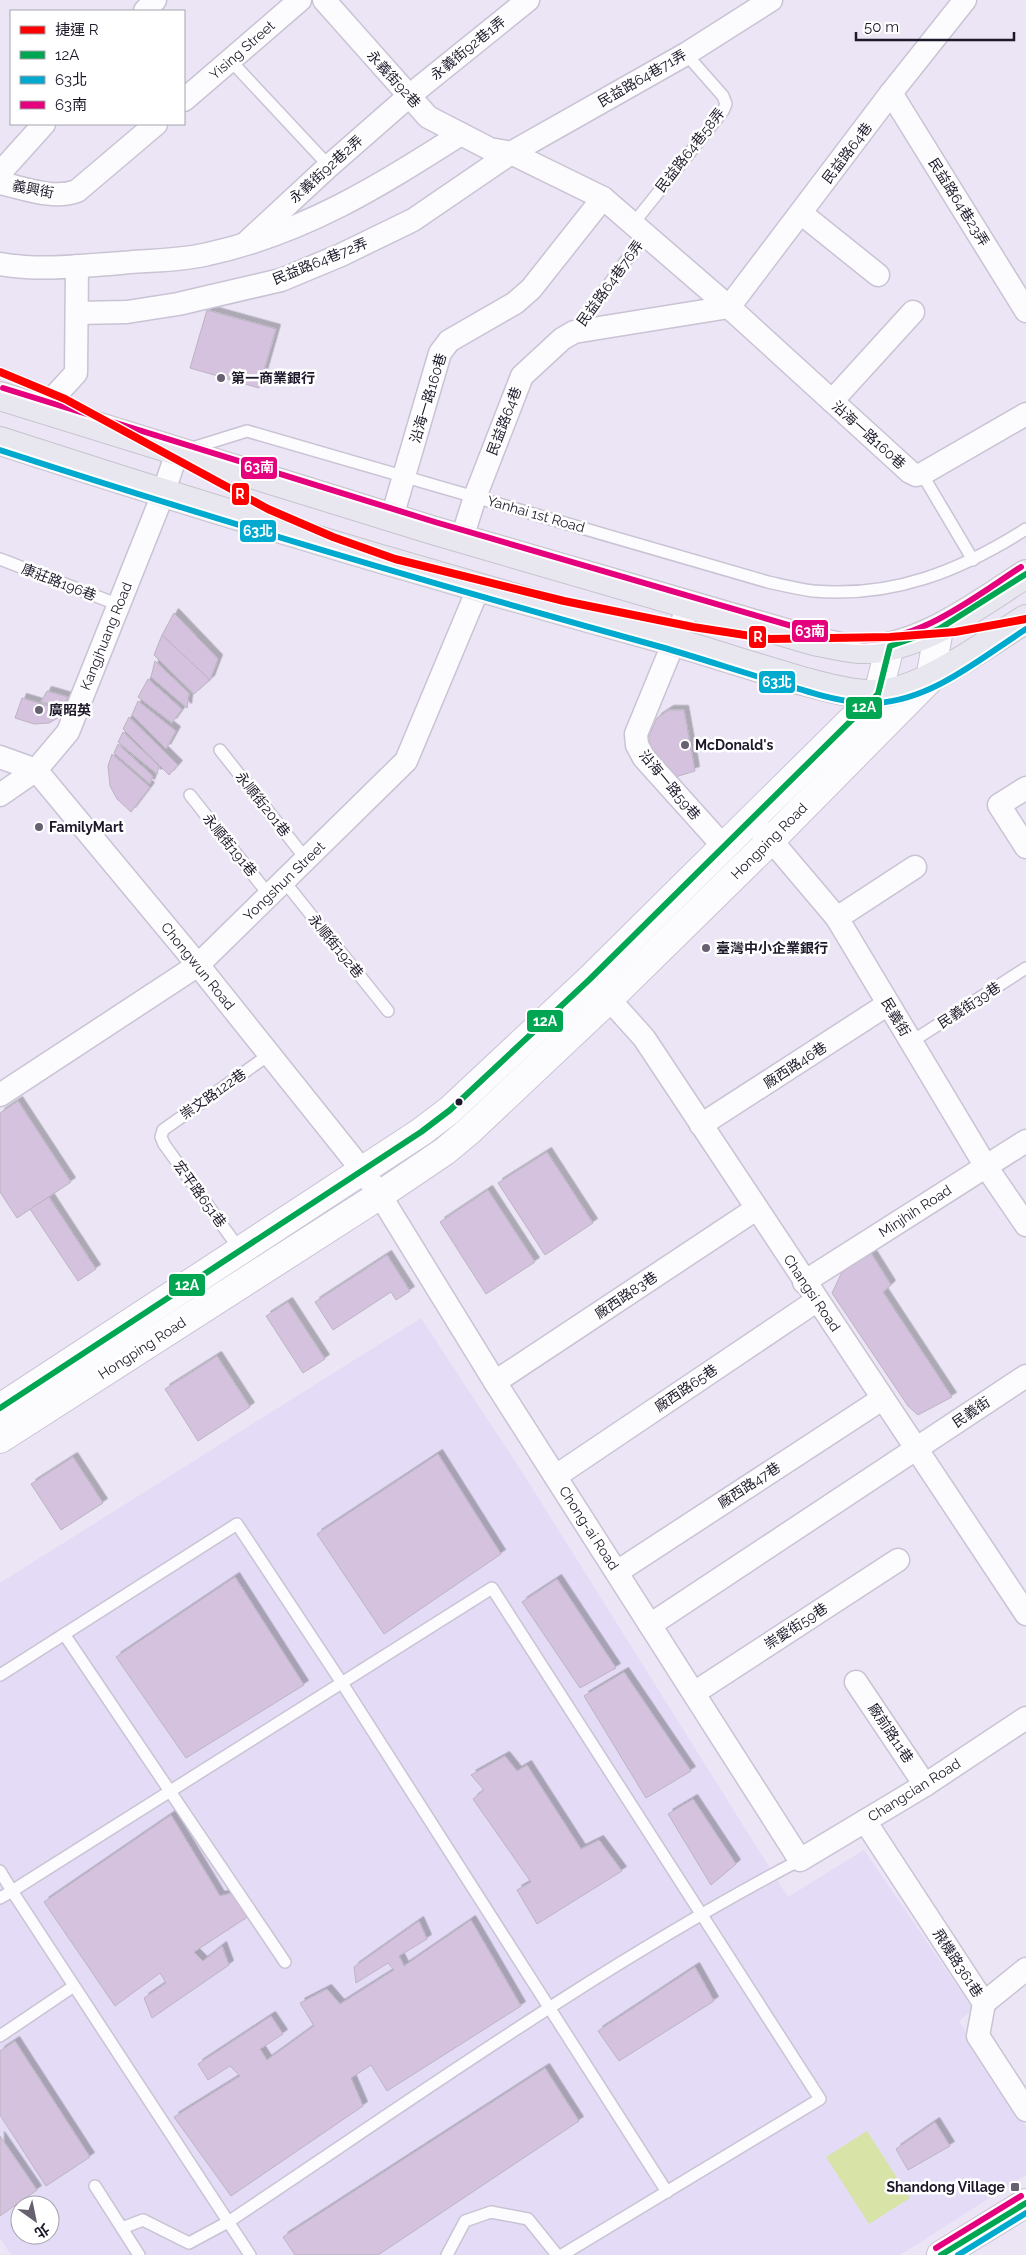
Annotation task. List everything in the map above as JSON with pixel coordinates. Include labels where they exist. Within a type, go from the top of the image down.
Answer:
[{"type":"main road","points":[[0,396],[176,452],[689,605],[814,641],[860,649],[890,646],[939,629],[1026,574]]},
{"type":"main road","points":[[0,441],[163,494],[478,589],[674,642],[837,690],[878,694],[903,689],[930,678],[1026,619]]},
{"type":"street","points":[[146,10],[155,0]]},
{"type":"street","name":"Yising Street","points":[[185,99],[300,0]]},
{"type":"street","name":"永義街92巷","points":[[324,0],[428,118],[469,138]]},
{"type":"street","name":"永義街92巷1弄","points":[[409,96],[528,0]]},
{"type":"street","name":"民益路64巷71弄","points":[[512,153],[686,54],[771,0]]},
{"type":"street","name":"民益路64巷","points":[[462,538],[475,497],[522,376],[562,338],[574,332],[729,307],[965,0]]},
{"type":"street","name":"民益路64巷23弄","points":[[891,94],[1026,311]]},
{"type":"street","name":"永義街92巷2弄","points":[[244,245],[329,166],[409,96]]},
{"type":"street","points":[[0,173],[43,125]]},
{"type":"street","name":"義興街","points":[[0,183],[66,195],[77,191],[155,125]]},
{"type":"street","points":[[0,264],[25,268],[77,266],[207,255],[268,239],[325,215],[469,138],[490,149],[512,153],[604,198],[729,307]]},
{"type":"street","name":"民益路64巷72弄","points":[[77,313],[127,312],[178,304],[281,280],[341,255],[413,220],[512,153]]},
{"type":"street","name":"沿海一路160巷","points":[[392,517],[440,353],[449,341],[515,303],[531,289],[604,198]]},
{"type":"street","points":[[802,214],[878,275]]},
{"type":"street","points":[[42,410],[76,373],[77,266]]},
{"type":"street","name":"沿海一路160巷","points":[[729,307],[910,472],[916,475],[922,474],[1026,414]]},
{"type":"street","points":[[832,401],[914,312]]},
{"type":"street","name":"Kangjhuang Road","points":[[0,795],[36,770],[68,732],[163,494],[176,452]]},
{"type":"street","name":"Yongshun Street","points":[[0,1095],[198,965],[406,761],[478,589]]},
{"type":"street","name":"沿海一路59巷","points":[[689,605],[636,734],[637,745],[644,758],[724,847]]},
{"type":"street","points":[[930,678],[939,629]]},
{"type":"street","points":[[878,694],[890,646]]},
{"type":"street","name":"Hongping Road","points":[[0,1439],[380,1195],[445,1151],[469,1131],[609,999],[771,840],[930,678]]},
{"type":"street","name":"Hongping Road","points":[[0,1408],[421,1132],[450,1110],[590,979],[878,694]]},
{"type":"street","points":[[0,757],[36,770]]},
{"type":"street","name":"Chongwun Road","points":[[36,770],[198,965],[380,1195]]},
{"type":"street","points":[[1026,788],[998,805],[1026,846]]},
{"type":"street","name":"民義街","points":[[751,821],[771,840],[837,918],[985,1165],[1026,1225]]},
{"type":"street","points":[[837,918],[915,867]]},
{"type":"street","name":"Changsi Road","points":[[590,979],[644,1038],[1026,1614]]},
{"type":"street","name":"廠西路46巷","points":[[701,1125],[888,1004]]},
{"type":"street","name":"Minjhih Road","points":[[810,1291],[985,1165],[1026,1140]]},
{"type":"street","name":"Chong-ai Road","points":[[380,1195],[496,1382],[800,1860]]},
{"type":"street","name":"廠西路83巷","points":[[496,1382],[756,1209]]},
{"type":"street","name":"廠西路65巷","points":[[556,1476],[810,1291]]},
{"type":"street","name":"民義街","points":[[650,1625],[1026,1376]]},
{"type":"street","name":"廠西路47巷","points":[[616,1572],[882,1399]]},
{"type":"street","name":"崇愛街59巷","points":[[694,1693],[898,1560]]},
{"type":"street","name":"廠前路11巷","points":[[856,1682],[925,1784]]},
{"type":"street","name":"Changcian Road","points":[[800,1860],[925,1784],[1026,1718]]},
{"type":"street","name":"飛機路361巷","points":[[865,1821],[984,2003],[978,2036],[1026,2110]]},
{"type":"street","points":[[984,2003],[1026,1969]]},
{"type":"street","points":[[941,2255],[1026,2203]]},
{"type":"lane","name":"民益路64巷58弄","points":[[639,229],[723,111],[726,104],[722,96],[686,54]]},
{"type":"lane","points":[[230,60],[329,166]]},
{"type":"lane","name":"民益路64巷76弄","points":[[574,332],[639,229]]},
{"type":"lane","name":"Yanhai 1st Road","points":[[176,452],[247,431],[768,582],[812,591],[854,592],[899,586],[943,573],[973,560],[990,552],[1026,529]]},
{"type":"lane","points":[[922,474],[973,560]]},
{"type":"lane","name":"康莊路196巷","points":[[0,559],[119,605]]},
{"type":"lane","name":"永順街201巷","points":[[220,750],[306,859]]},
{"type":"lane","name":"永順街191巷","points":[[190,795],[277,888]]},
{"type":"lane","name":"永順街192巷","points":[[277,888],[388,1011]]},
{"type":"lane","name":"民義街39巷","points":[[911,1042],[1026,968]]},
{"type":"lane","name":"崇文路122巷","points":[[161,1137],[163,1130],[270,1054]]},
{"type":"lane","name":"宏平路651巷","points":[[161,1137],[164,1144],[240,1250]]},
{"type":"lane","points":[[0,1675],[237,1524],[342,1683],[667,2192]]},
{"type":"lane","points":[[0,1898],[492,1588],[820,2099],[562,2255]]},
{"type":"lane","points":[[64,1634],[285,1962]]},
{"type":"lane","points":[[189,2243],[228,2222],[550,2008],[702,1914],[800,1860]]},
{"type":"lane","points":[[0,1871],[250,2255]]},
{"type":"lane","points":[[0,2036],[74,1986]]},
{"type":"lane","points":[[95,2186],[139,2255]]},
{"type":"lane","points":[[447,2255],[465,2221],[491,2212],[528,2219],[557,2255]]},
{"type":"lane","points":[[122,2228],[143,2220],[189,2243],[192,2255]]},
{"type":"shaded area","points":[[421,1318],[524,1475],[788,1897],[864,1850],[973,2009],[959,2021],[1026,2127],[1026,2175],[900,2255],[11,2255],[0,2238],[0,1583]]},
{"type":"green space","points":[[867,2131],[910,2198],[869,2224],[826,2157]]},
{"type":"building","points":[[207,310],[276,329],[259,388],[190,368]]},
{"type":"building","points":[[174,613],[218,659],[210,680],[162,635]]},
{"type":"building","points":[[162,635],[210,680],[194,694],[154,655]]},
{"type":"building","points":[[155,661],[189,693],[187,708],[151,677]]},
{"type":"building","points":[[148,679],[182,709],[172,723],[138,697]]},
{"type":"building","points":[[47,691],[68,697],[62,708],[41,702]]},
{"type":"building","points":[[22,698],[62,710],[58,718],[49,723],[34,724],[15,718]]},
{"type":"building","points":[[138,701],[176,731],[166,749],[132,715]]},
{"type":"building","points":[[669,710],[684,710],[695,771],[672,778],[653,751],[648,738],[657,718]]},
{"type":"building","points":[[129,717],[178,765],[169,775],[123,729]]},
{"type":"building","points":[[123,732],[159,766],[157,774],[118,742]]},
{"type":"building","points":[[118,744],[153,776],[150,784],[114,753]]},
{"type":"building","points":[[112,754],[150,787],[131,812],[117,799],[110,786],[108,766]]},
{"type":"building","points":[[18,1101],[71,1182],[17,1218],[0,1192],[0,1113]]},
{"type":"building","points":[[547,1152],[593,1223],[545,1255],[498,1183]]},
{"type":"building","points":[[488,1190],[535,1262],[486,1294],[440,1222]]},
{"type":"building","points":[[49,1197],[96,1269],[78,1281],[30,1209]]},
{"type":"building","points":[[871,1253],[891,1285],[883,1292],[952,1397],[918,1415],[908,1406],[832,1293],[842,1272]]},
{"type":"building","points":[[387,1255],[410,1291],[396,1300],[391,1292],[333,1330],[315,1302]]},
{"type":"building","points":[[288,1302],[325,1359],[303,1373],[266,1316]]},
{"type":"building","points":[[217,1356],[250,1407],[198,1441],[165,1389]]},
{"type":"building","points":[[438,1454],[501,1554],[384,1634],[317,1534]]},
{"type":"building","points":[[73,1457],[103,1503],[61,1530],[31,1484]]},
{"type":"building","points":[[235,1577],[304,1685],[186,1758],[116,1657]]},
{"type":"building","points":[[557,1579],[616,1668],[580,1688],[522,1602]]},
{"type":"building","points":[[624,1672],[691,1771],[646,1798],[584,1696]]},
{"type":"building","points":[[505,1756],[517,1771],[527,1765],[581,1849],[599,1840],[622,1871],[537,1924],[517,1890],[531,1882],[473,1799],[484,1790],[471,1775]]},
{"type":"building","points":[[693,1799],[736,1864],[711,1885],[668,1814]]},
{"type":"building","points":[[171,1815],[220,1896],[231,1893],[249,1916],[194,1952],[203,1961],[222,1946],[229,1965],[152,2018],[144,1998],[166,1983],[160,1973],[115,2006],[44,1902]]},
{"type":"building","points":[[471,1920],[521,2006],[387,2091],[371,2065],[351,2078],[363,2106],[231,2196],[174,2117],[240,2076],[230,2066],[208,2080],[198,2064],[271,2016],[283,2034],[260,2049],[267,2060],[314,2026],[300,2003],[327,1989],[340,2004],[394,1970],[388,1963],[356,1983],[354,1967],[419,1921],[427,1939],[399,1956],[404,1966]]},
{"type":"building","points":[[695,1967],[714,2001],[619,2061],[598,2031]]},
{"type":"building","points":[[15,2041],[90,2157],[46,2186],[0,2115],[0,2051]]},
{"type":"building","points":[[545,2068],[579,2121],[378,2255],[295,2255],[283,2237]]},
{"type":"building","points":[[935,2122],[950,2146],[908,2170],[896,2149]]},
{"type":"building","points":[[0,2136],[37,2190],[30,2195],[10,2195],[10,2209],[0,2216]]},
{"type":"metro line","name":"R","points":[[0,372],[65,399],[268,509],[333,537],[395,559],[564,601],[693,627],[770,639],[890,637],[955,632],[1026,619]]},
{"type":"transit line","name":"63南","points":[[3,388],[435,522],[816,633],[842,638],[858,640],[880,639],[902,634],[923,626],[964,605],[1021,567]]},
{"type":"transit line","name":"63北","points":[[0,450],[330,552],[661,647],[808,692],[842,700],[876,703],[897,700],[917,694],[955,676],[1026,629]]},
{"type":"transit line","name":"12A","points":[[0,1408],[421,1132],[450,1110],[590,979],[878,694],[890,646],[939,629],[1026,574]]},
{"type":"transit line","name":"63南","points":[[936,2248],[1021,2196]]},
{"type":"transit line","name":"12A","points":[[941,2255],[1026,2203]]},
{"type":"transit line","name":"63北","points":[[958,2255],[1026,2213]]},
{"type":"place","name":"第一商業銀行","points":[[221,378]]},
{"type":"place","name":"廣昭英","points":[[39,710]]},
{"type":"place","name":"McDonald's","points":[[685,745]]},
{"type":"place","name":"FamilyMart","points":[[39,827]]},
{"type":"place","name":"臺灣中小企業銀行","points":[[706,948]]},
{"type":"place","name":"Shandong Village","points":[[1015,2187]]}]
